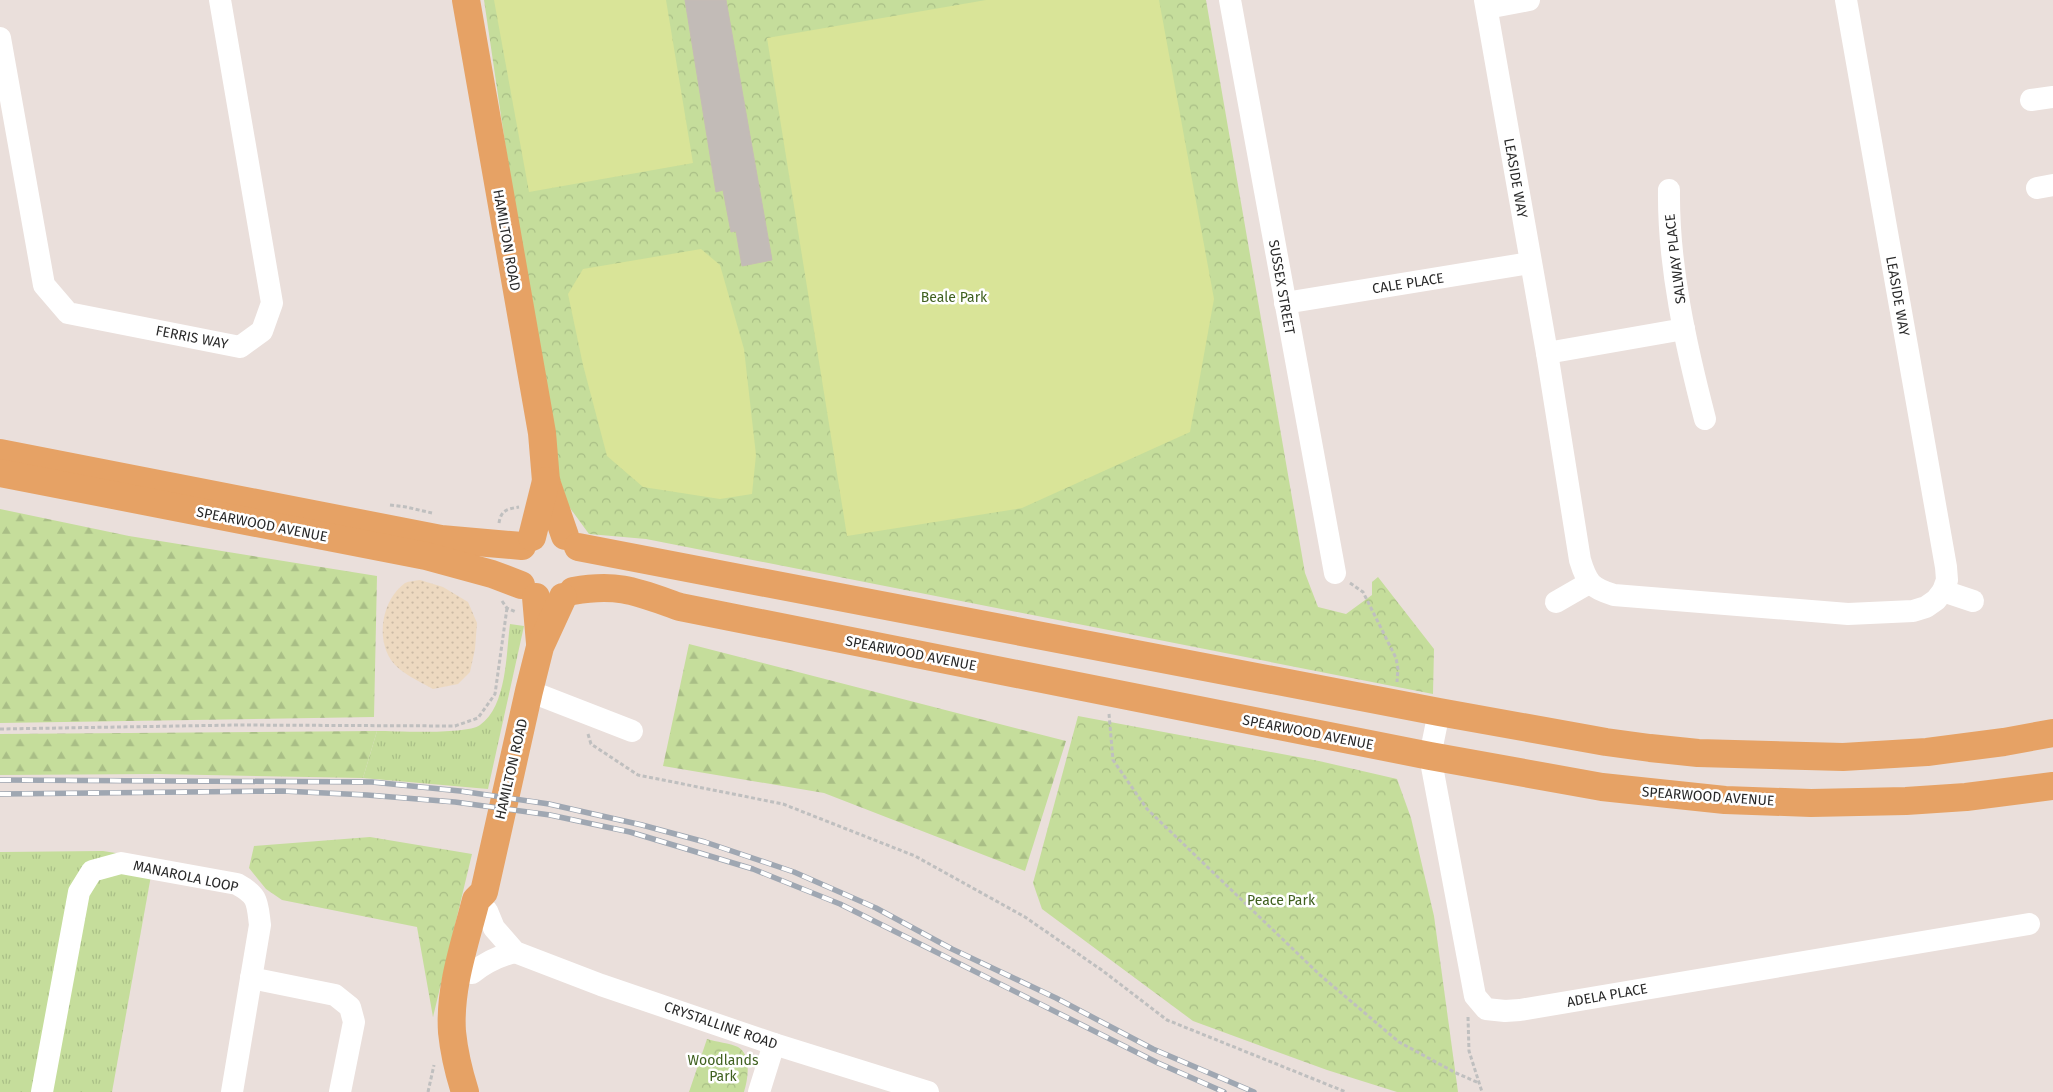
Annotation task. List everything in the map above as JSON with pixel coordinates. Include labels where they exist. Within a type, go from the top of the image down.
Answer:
[{"type":"main road","name":"HAMILTON ROAD","points":[[466,0],[542,433],[546,481],[571,542]]},
{"type":"main road","name":"SPEARWOOD AVENUE","points":[[0,453],[441,538],[527,542]]},
{"type":"main road","name":"SPEARWOOD AVENUE","points":[[0,473],[426,556],[492,574],[529,591]]},
{"type":"main road","name":"HAMILTON ROAD","points":[[527,542],[546,481]]},
{"type":"main road","points":[[571,542],[584,565],[582,575],[568,594],[554,600],[529,591],[517,575],[518,555],[527,542],[543,533],[554,533],[571,542],[1438,712],[1641,747],[1698,753],[1843,757],[1928,752],[2053,733]]},
{"type":"main road","name":"SPEARWOOD AVENUE","points":[[568,594],[606,586],[629,590],[680,607],[1430,756],[1602,787],[1725,800],[1812,802],[1906,801],[1966,797],[2053,786]]},
{"type":"main road","name":"HAMILTON ROAD","points":[[529,591],[540,647]]},
{"type":"main road","name":"HAMILTON ROAD","points":[[479,1092],[472,1071],[466,1041],[467,1005],[472,974],[485,902],[540,647],[568,594]]},
{"type":"main road","name":"HAMILTON ROAD","points":[[465,1092],[453,1039],[453,999],[476,900],[485,902]]},
{"type":"street","name":"FERRIS WAY","points":[[0,38],[44,285],[68,313],[240,347],[262,331],[272,303],[220,0]]},
{"type":"street","name":"SUSSEX STREET","points":[[1230,0],[1335,573]]},
{"type":"street","name":"LEASIDE WAY","points":[[1529,0],[1486,4],[1547,353],[1580,560],[1589,583]]},
{"type":"street","name":"LEASIDE WAY","points":[[1846,0],[1946,567],[1947,580],[1943,591]]},
{"type":"street","points":[[2031,100],[2053,97]]},
{"type":"street","name":"SALWAY PLACE","points":[[1669,190],[1668,226],[1684,329],[1706,419]]},
{"type":"street","name":"CALE PLACE","points":[[1285,304],[1530,263]]},
{"type":"street","points":[[1547,353],[1684,329]]},
{"type":"street","points":[[1556,602],[1589,583],[1600,590],[1614,595],[1848,614],[1914,612],[1936,600],[1943,591],[1973,601]]},
{"type":"street","points":[[529,691],[632,731]]},
{"type":"street","points":[[1438,712],[1430,756],[1474,996],[1479,1001]]},
{"type":"street","name":"MANAROLA LOOP","points":[[42,1092],[79,892],[92,871],[121,863],[237,884],[252,892],[258,906],[260,925],[232,1092]]},
{"type":"street","name":"CRYSTALLINE ROAD","points":[[485,902],[494,928],[515,952],[601,985],[774,1044],[868,1082],[928,1092]]},
{"type":"street","name":"ADELA PLACE","points":[[1479,1001],[1486,1009],[1520,1010],[2029,924]]},
{"type":"street","points":[[472,974],[484,963],[499,956],[515,952]]},
{"type":"street","points":[[250,978],[335,995],[350,1007],[354,1022],[340,1092]]},
{"type":"street","points":[[759,1092],[774,1044]]},
{"type":"path","points":[[1335,573],[1363,592],[1396,658],[1398,669],[1395,703]]},
{"type":"path","points":[[0,729],[238,725],[455,726],[478,718],[495,694],[507,608]]},
{"type":"path","points":[[1110,708],[1113,760],[1147,808],[1320,975],[1399,1042],[1456,1073],[1479,1083]]},
{"type":"path","points":[[581,711],[590,744],[638,775],[783,804],[915,856],[1025,918],[1102,971],[1167,1020],[1346,1092]]},
{"type":"path","points":[[1479,1001],[1468,1013],[1469,1052],[1482,1092]]},
{"type":"path","points":[[428,1092],[434,1065]]},
{"type":"green space","name":"Beale Park","points":[[484,0],[1206,0],[1305,573],[1318,607],[1346,614],[1372,595],[1372,582],[1378,577],[1434,649],[1433,694],[646,539],[589,534],[562,497],[515,211]]},
{"type":"green space","points":[[494,0],[666,0],[693,163],[529,192]]},
{"type":"green space","points":[[986,0],[1159,0],[1214,299],[1190,432],[1022,508],[847,536],[767,38]]},
{"type":"green space","points":[[701,249],[720,265],[744,349],[756,455],[752,494],[720,499],[643,487],[607,456],[583,365],[568,294],[583,269]]},
{"type":"green space","points":[[0,509],[129,536],[377,576],[374,717],[0,723]]},
{"type":"green space","points":[[510,624],[524,626],[488,789],[363,778],[377,731],[431,732],[461,730],[480,725],[489,716],[496,705],[504,679]]},
{"type":"green space","points":[[689,644],[1066,741],[1025,871],[824,793],[663,766]]},
{"type":"green space","name":"Peace Park","points":[[1078,716],[1319,761],[1397,779],[1411,818],[1434,916],[1458,1092],[1397,1092],[1327,1070],[1193,1021],[1042,909],[1033,883]]},
{"type":"green space","points":[[377,731],[363,778],[157,774],[0,775],[0,734]]},
{"type":"green space","points":[[370,837],[472,854],[433,1017],[417,927],[282,900],[266,889],[249,868],[254,846]]},
{"type":"green space","points":[[103,851],[154,859],[112,1092],[0,1092],[0,852]]},
{"type":"green space","name":"Woodlands Park","points":[[707,1039],[738,1047],[742,1051],[748,1068],[744,1092],[689,1092]]},
{"type":"sand","points":[[420,580],[443,587],[468,602],[477,623],[475,649],[470,672],[458,684],[433,689],[399,669],[386,651],[383,630],[384,619],[391,599],[405,583]]},
{"type":"building","points":[[685,0],[726,0],[772,260],[742,266],[736,231],[731,232],[723,190],[716,192]]},
{"type":"railway","points":[[0,780],[372,782],[460,791],[549,804],[642,825],[705,842],[794,872],[876,908],[952,949],[1056,998],[1153,1049],[1254,1092]]},
{"type":"railway","points":[[0,794],[283,791],[367,795],[455,802],[550,815],[630,832],[753,869],[840,904],[1158,1063],[1224,1092]]}]
